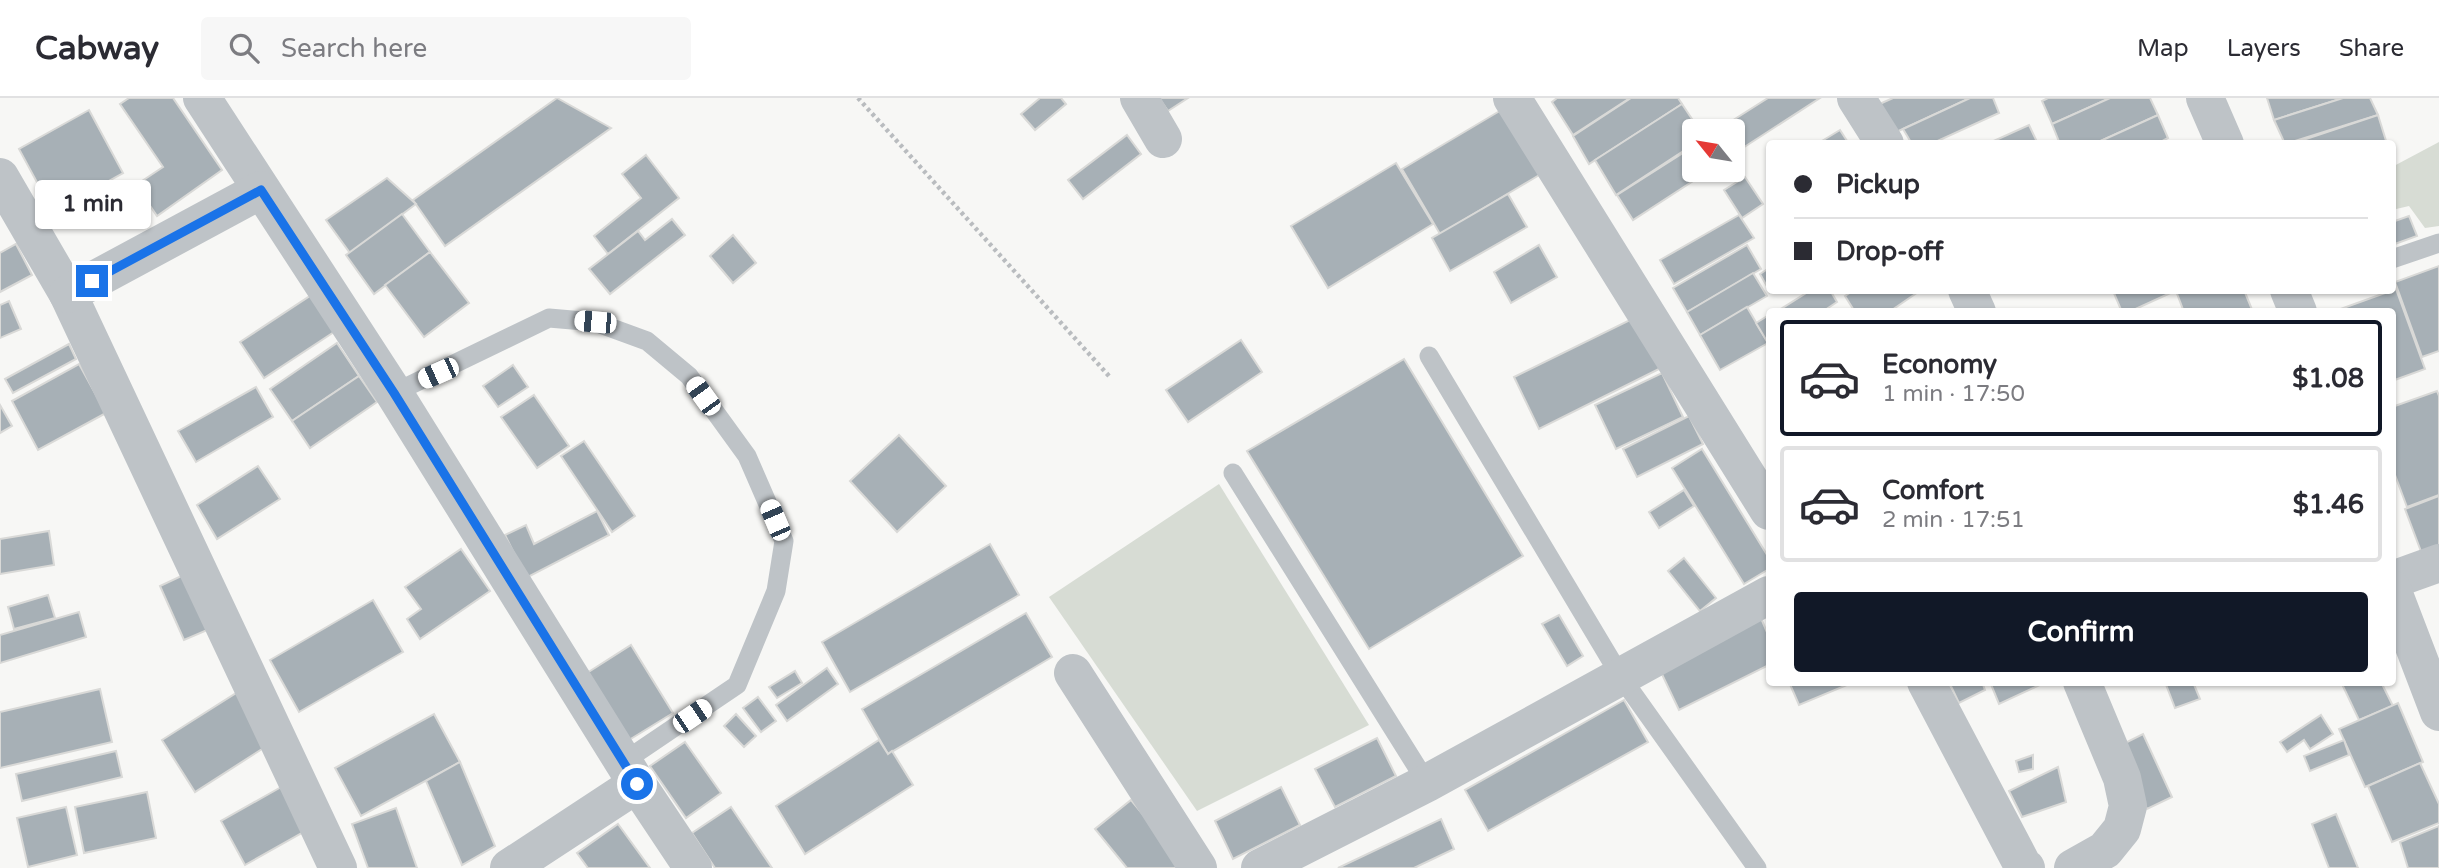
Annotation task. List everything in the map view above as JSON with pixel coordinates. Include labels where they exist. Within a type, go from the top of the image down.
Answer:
[{"type":"street","points":[[202,98],[394,393],[630,773],[693,868]]},
{"type":"street","points":[[1139,98],[1163,139]]},
{"type":"street","points":[[1512,98],[1766,506]]},
{"type":"street","points":[[1856,98],[1882,140]]},
{"type":"street","points":[[2205,98],[2223,140]]},
{"type":"street","points":[[0,177],[68,294],[338,868]]},
{"type":"street","points":[[68,294],[261,190]]},
{"type":"street","points":[[2396,579],[2439,563]]},
{"type":"street","points":[[1260,868],[1427,783],[1766,597]]},
{"type":"street","points":[[2396,599],[2439,712]]},
{"type":"street","points":[[1073,673],[1198,868]]},
{"type":"street","points":[[1928,686],[2026,868]]},
{"type":"street","points":[[2080,866],[2105,850],[2122,829],[2128,806],[2122,778],[2084,686]]},
{"type":"street","points":[[509,868],[630,773]]},
{"type":"lane","points":[[2396,258],[2439,243]]},
{"type":"lane","points":[[394,393],[549,318],[595,322],[647,341],[688,376],[747,456],[784,541],[776,591],[737,685],[630,773]]},
{"type":"lane","points":[[1429,356],[1621,677],[1757,868]]},
{"type":"lane","points":[[1233,473],[1427,783]]},
{"type":"path","points":[[858,98],[1109,376]]},
{"type":"shaded area","points":[[2439,142],[2439,226],[2425,228],[2409,206],[2396,209],[2396,165]]},
{"type":"shaded area","points":[[1219,484],[1369,725],[1197,811],[1049,597]]},
{"type":"building","points":[[129,98],[173,98],[222,170],[157,216],[136,185],[163,167],[120,104]]},
{"type":"building","points":[[557,98],[611,128],[445,246],[413,200]]},
{"type":"building","points":[[1040,98],[1061,98],[1066,104],[1035,130],[1021,114]]},
{"type":"building","points":[[1159,98],[1188,98],[1168,111]]},
{"type":"building","points":[[1557,98],[1630,98],[1573,135],[1552,102]]},
{"type":"building","points":[[1631,98],[1678,98],[1682,104],[1589,164],[1573,136]]},
{"type":"building","points":[[1768,98],[1820,98],[1745,147],[1745,119],[1735,119]]},
{"type":"building","points":[[1893,98],[1970,98],[1892,134],[1875,106]]},
{"type":"building","points":[[1970,98],[1993,98],[1999,113],[1940,140],[1910,140],[1903,129]]},
{"type":"building","points":[[2048,98],[2110,98],[2052,124],[2042,101]]},
{"type":"building","points":[[2110,98],[2150,98],[2158,115],[2103,140],[2058,140],[2052,124]]},
{"type":"building","points":[[2267,98],[2343,98],[2274,120]]},
{"type":"building","points":[[2343,98],[2370,98],[2378,115],[2298,140],[2283,140],[2274,120]]},
{"type":"building","points":[[1682,104],[1692,119],[1682,119],[1682,152],[1616,195],[1595,160]]},
{"type":"building","points":[[1503,109],[1541,174],[1440,234],[1402,169]]},
{"type":"building","points":[[89,110],[123,173],[53,212],[19,149]]},
{"type":"building","points":[[2158,115],[2168,138],[2164,140],[2103,140]]},
{"type":"building","points":[[2378,115],[2386,140],[2303,140]]},
{"type":"building","points":[[2029,125],[2036,140],[1996,140]]},
{"type":"building","points":[[1840,130],[1846,140],[1824,140]]},
{"type":"building","points":[[1127,135],[1141,154],[1083,199],[1068,180]]},
{"type":"building","points":[[1682,154],[1682,182],[1692,182],[1633,220],[1617,195]]},
{"type":"building","points":[[646,155],[679,198],[608,254],[594,236],[641,198],[622,174]]},
{"type":"building","points":[[1396,163],[1433,224],[1328,288],[1291,226]]},
{"type":"building","points":[[1745,177],[1763,204],[1742,218],[1724,190],[1737,182],[1745,182]]},
{"type":"building","points":[[387,178],[416,204],[350,253],[326,220]]},
{"type":"building","points":[[1508,194],[1527,227],[1450,271],[1432,238]]},
{"type":"building","points":[[402,214],[430,252],[374,294],[346,255]]},
{"type":"building","points":[[1739,215],[1754,238],[1674,284],[1660,260]]},
{"type":"building","points":[[2409,216],[2417,236],[2396,244],[2396,221]]},
{"type":"building","points":[[672,219],[685,235],[610,294],[589,269],[638,231],[645,240]]},
{"type":"building","points":[[733,235],[756,263],[733,283],[710,256]]},
{"type":"building","points":[[16,244],[32,275],[0,292],[0,253]]},
{"type":"building","points":[[1539,245],[1557,277],[1511,303],[1494,272]]},
{"type":"building","points":[[1747,245],[1761,269],[1687,312],[1673,288]]},
{"type":"building","points":[[430,252],[469,303],[424,337],[385,285]]},
{"type":"building","points":[[2439,266],[2439,351],[2422,357],[2396,282]]},
{"type":"building","points":[[1766,270],[1766,285],[1760,274]]},
{"type":"building","points":[[1753,273],[1767,296],[1700,335],[1687,312]]},
{"type":"building","points":[[2396,289],[2425,369],[2396,380],[2396,308],[2343,308],[2382,294],[2396,294]]},
{"type":"building","points":[[313,294],[337,330],[264,378],[240,342]]},
{"type":"building","points":[[1805,294],[1832,294],[1837,302],[1828,308],[1782,308]]},
{"type":"building","points":[[1915,294],[1895,308],[1852,308],[1845,296]]},
{"type":"building","points":[[2114,294],[2168,294],[2138,308],[2120,308]]},
{"type":"building","points":[[2177,294],[2246,294],[2251,308],[2182,308]]},
{"type":"building","points":[[9,301],[21,329],[0,338],[0,305]]},
{"type":"building","points":[[1747,307],[1766,344],[1720,370],[1700,335]]},
{"type":"building","points":[[1636,317],[1661,368],[1539,429],[1514,377]]},
{"type":"building","points":[[1766,317],[1766,340],[1756,323]]},
{"type":"building","points":[[1241,340],[1262,372],[1188,422],[1166,390]]},
{"type":"building","points":[[337,343],[359,376],[292,421],[270,389]]},
{"type":"building","points":[[69,344],[76,359],[13,393],[5,379]]},
{"type":"building","points":[[1404,359],[1523,556],[1369,649],[1247,451]]},
{"type":"building","points":[[79,364],[106,413],[38,450],[12,401]]},
{"type":"building","points":[[513,365],[528,387],[498,407],[483,386]]},
{"type":"building","points":[[1662,373],[1683,417],[1616,449],[1595,405]]},
{"type":"building","points":[[359,376],[377,402],[310,448],[292,421]]},
{"type":"building","points":[[256,387],[273,417],[196,462],[178,431]]},
{"type":"building","points":[[2437,391],[2439,396],[2439,495],[2407,507],[2396,478],[2396,406]]},
{"type":"building","points":[[534,395],[569,446],[537,468],[501,417]]},
{"type":"building","points":[[0,405],[12,426],[0,433]]},
{"type":"building","points":[[1689,416],[1703,444],[1637,477],[1623,449]]},
{"type":"building","points":[[899,435],[946,486],[897,532],[850,481]]},
{"type":"building","points":[[584,441],[635,516],[612,532],[561,456]]},
{"type":"building","points":[[1702,449],[1766,553],[1766,571],[1744,584],[1672,468]]},
{"type":"building","points":[[258,466],[280,499],[217,539],[197,505]]},
{"type":"building","points":[[1684,490],[1694,506],[1659,528],[1649,512]]},
{"type":"building","points":[[2439,496],[2439,548],[2422,554],[2405,509]]},
{"type":"building","points":[[597,511],[609,535],[526,578],[505,535],[526,525],[534,544]]},
{"type":"building","points":[[49,531],[54,565],[0,574],[0,539]]},
{"type":"building","points":[[990,544],[1019,595],[850,692],[822,642]]},
{"type":"building","points":[[461,549],[490,591],[420,639],[407,619],[421,609],[405,587]]},
{"type":"building","points":[[1684,558],[1716,598],[1700,611],[1668,571]]},
{"type":"building","points":[[194,570],[219,625],[184,640],[160,586]]},
{"type":"building","points":[[48,595],[55,618],[14,629],[8,607]]},
{"type":"building","points":[[373,600],[403,652],[299,712],[270,660]]},
{"type":"building","points":[[79,612],[86,637],[0,663],[0,635]]},
{"type":"building","points":[[1026,613],[1052,657],[888,754],[862,709]]},
{"type":"building","points":[[1559,615],[1583,656],[1567,666],[1542,624]]},
{"type":"building","points":[[1761,618],[1766,630],[1766,666],[1679,710],[1659,668]]},
{"type":"building","points":[[631,645],[673,713],[629,740],[587,673]]},
{"type":"building","points":[[827,668],[838,684],[787,721],[776,705]]},
{"type":"building","points":[[795,671],[802,683],[777,698],[769,687]]},
{"type":"building","points":[[1791,686],[1845,686],[1799,705]]},
{"type":"building","points":[[1951,686],[1984,686],[1985,690],[1959,703]]},
{"type":"building","points":[[1992,686],[2038,686],[1999,704]]},
{"type":"building","points":[[2167,686],[2195,686],[2200,699],[2175,708]]},
{"type":"building","points":[[2343,686],[2383,686],[2393,706],[2359,720]]},
{"type":"building","points":[[100,689],[112,742],[0,768],[0,712]]},
{"type":"building","points":[[241,690],[273,742],[195,792],[162,740]]},
{"type":"building","points":[[758,697],[776,721],[761,732],[743,708]]},
{"type":"building","points":[[1624,700],[1648,742],[1488,831],[1465,790]]},
{"type":"building","points":[[2398,703],[2423,762],[2365,787],[2339,729]]},
{"type":"building","points":[[434,714],[460,762],[361,816],[335,768]]},
{"type":"building","points":[[736,714],[756,736],[744,747],[724,726]]},
{"type":"building","points":[[2321,715],[2333,734],[2310,749],[2304,740],[2287,752],[2280,742]]},
{"type":"building","points":[[2143,734],[2172,797],[2147,809],[2117,747]]},
{"type":"building","points":[[1377,738],[1396,776],[1335,807],[1315,769]]},
{"type":"building","points":[[879,740],[888,754],[892,751],[913,785],[805,854],[776,806]]},
{"type":"building","points":[[2344,740],[2349,755],[2310,771],[2304,756]]},
{"type":"building","points":[[685,742],[721,793],[686,818],[650,766]]},
{"type":"building","points":[[116,751],[122,777],[22,801],[16,774]]},
{"type":"building","points":[[2033,755],[2033,769],[2019,772],[2016,761]]},
{"type":"building","points":[[460,762],[495,846],[462,865],[426,781]]},
{"type":"building","points":[[2420,763],[2439,804],[2439,823],[2392,842],[2368,786]]},
{"type":"building","points":[[2058,767],[2066,802],[2022,817],[2009,791]]},
{"type":"building","points":[[290,782],[314,826],[245,865],[221,821]]},
{"type":"building","points":[[1281,787],[1300,825],[1233,859],[1215,821]]},
{"type":"building","points":[[147,792],[156,838],[84,853],[75,807]]},
{"type":"building","points":[[1131,800],[1187,868],[1127,868],[1095,829]]},
{"type":"building","points":[[66,807],[77,855],[28,867],[17,818]]},
{"type":"building","points":[[731,807],[772,868],[715,868],[692,833]]},
{"type":"building","points":[[396,808],[417,868],[368,868],[352,824]]},
{"type":"building","points":[[2336,814],[2358,868],[2329,868],[2312,824]]},
{"type":"building","points":[[1441,819],[1454,849],[1414,868],[1338,868]]},
{"type":"building","points":[[618,824],[650,868],[588,868],[577,853]]},
{"type":"building","points":[[2439,826],[2439,868],[2408,868],[2400,842]]},
{"type":"route","points":[[92,281],[261,190],[394,393],[637,784]]}]
